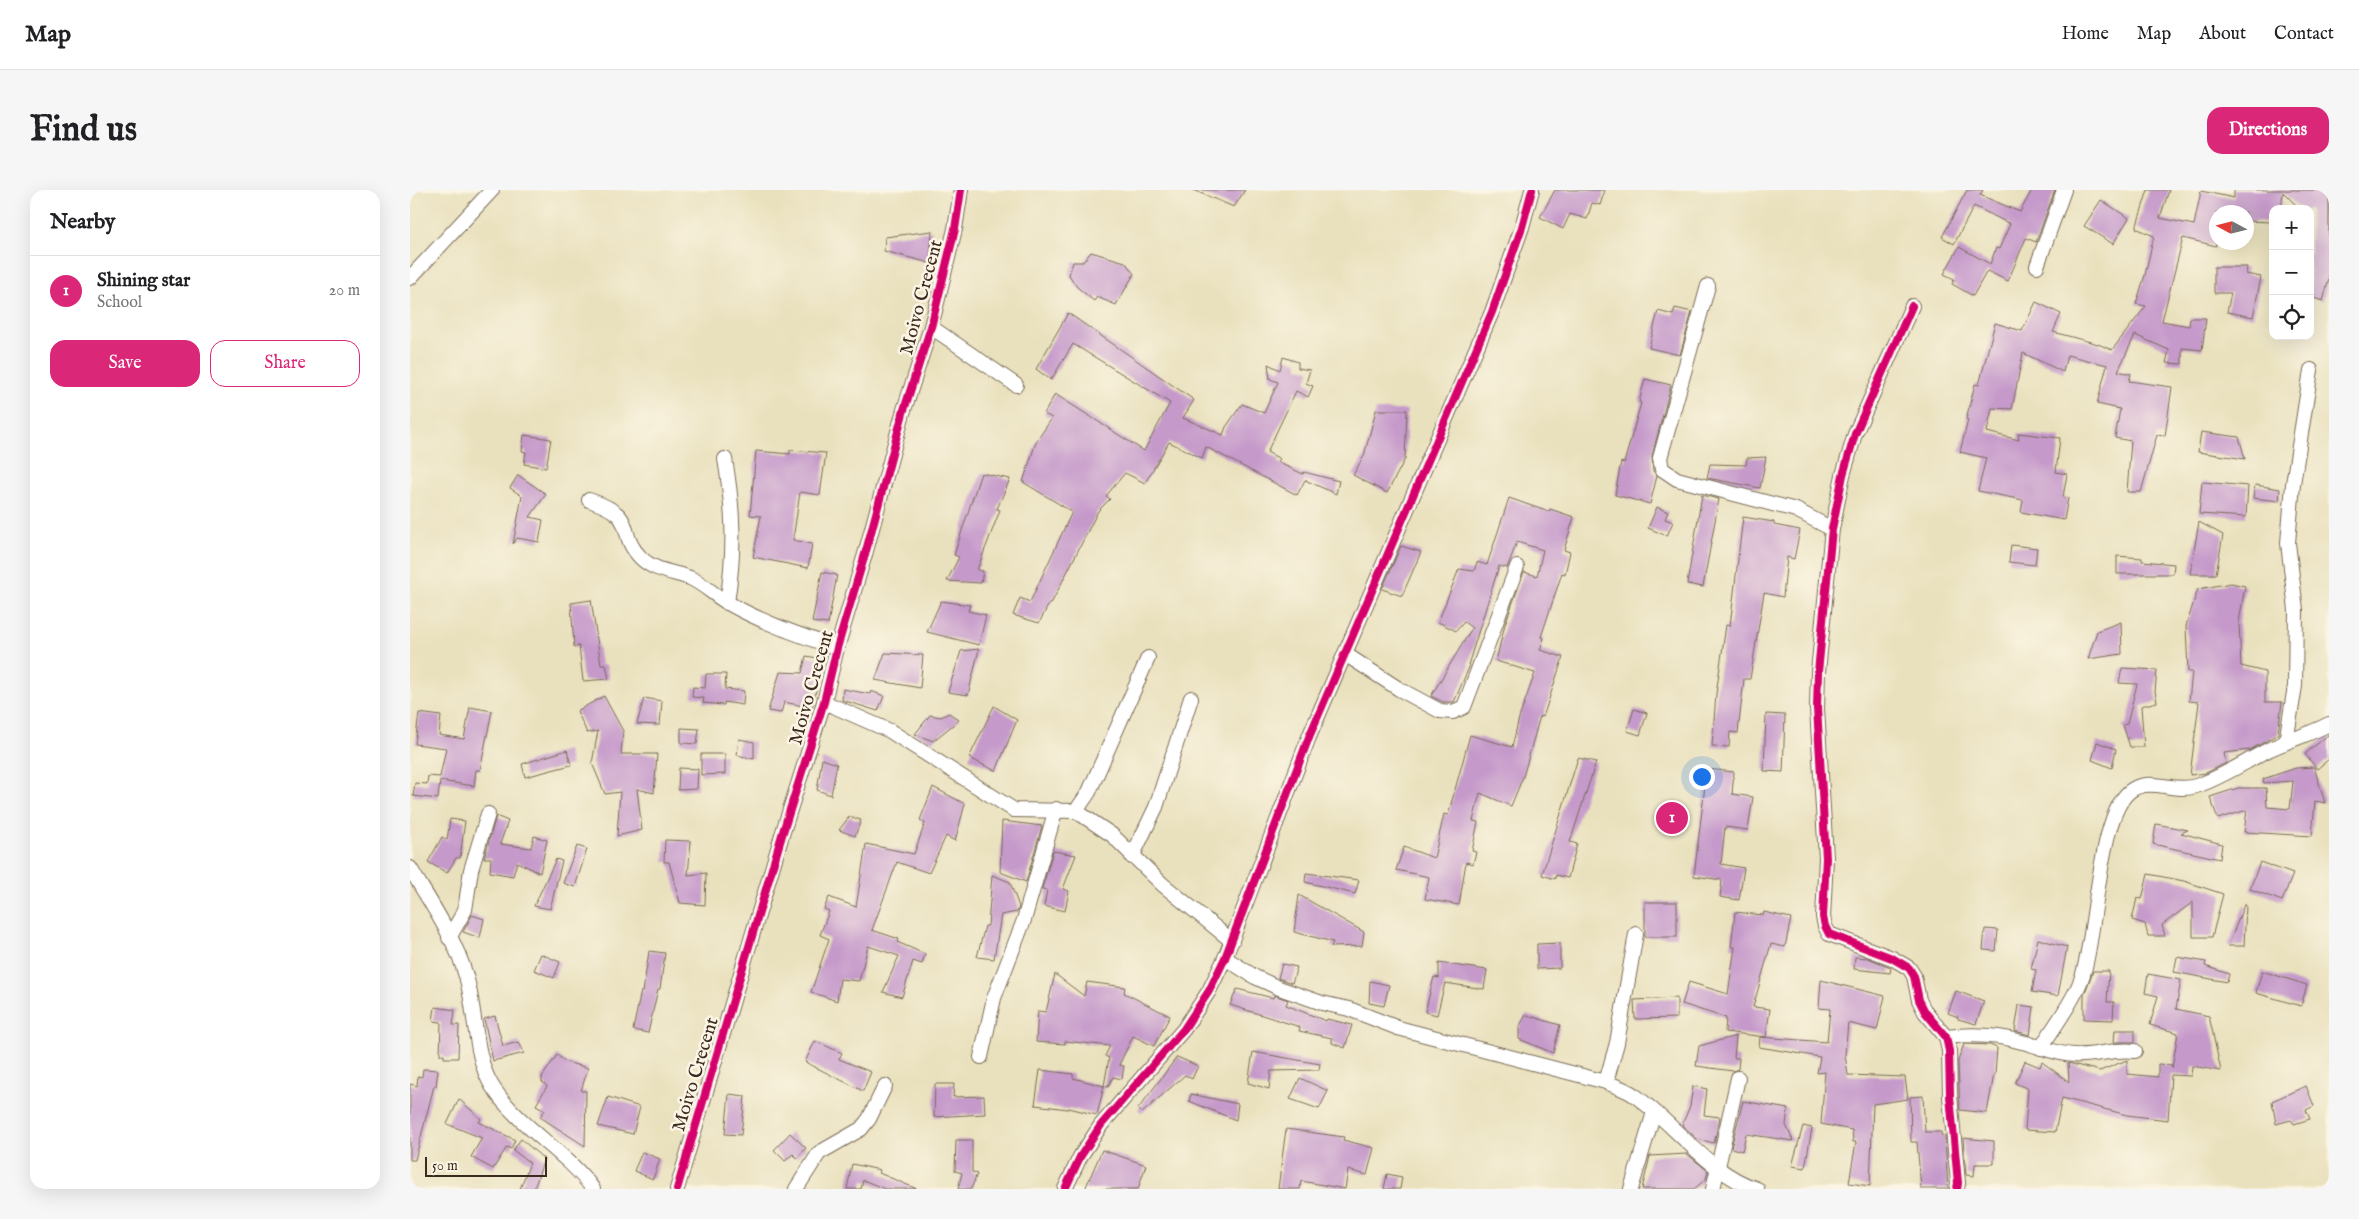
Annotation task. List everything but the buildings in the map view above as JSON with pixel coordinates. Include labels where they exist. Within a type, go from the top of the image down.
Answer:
[{"type":"street","points":[[410,278],[492,190]]},
{"type":"street","name":"Moivo Crecent","points":[[676,1189],[782,835],[824,702],[837,648],[904,413],[931,327],[955,229],[961,190]]},
{"type":"street","points":[[1065,1189],[1080,1157],[1101,1125],[1184,1029],[1209,991],[1225,958],[1309,737],[1346,654],[1366,600],[1492,312],[1532,190]]},
{"type":"street","points":[[2037,266],[2064,190]]},
{"type":"street","points":[[1708,286],[1660,458],[1662,469],[1677,479],[1796,510],[1832,529]]},
{"type":"street","points":[[1912,306],[1855,434],[1843,475],[1832,529],[1818,672],[1817,708],[1826,858],[1825,926],[1829,934],[1892,958],[1909,968],[1914,976],[1919,1000],[1925,1012],[1946,1037],[1949,1050],[1952,1124],[1958,1183],[1956,1189]]},
{"type":"street","points":[[931,327],[1016,385]]},
{"type":"street","points":[[2286,742],[2296,686],[2296,610],[2288,543],[2293,484],[2311,370]]},
{"type":"street","points":[[725,459],[734,524],[733,562],[727,603]]},
{"type":"street","points":[[589,500],[608,506],[624,520],[632,543],[642,558],[663,570],[691,578],[727,603],[771,625],[837,648]]},
{"type":"street","points":[[1346,654],[1399,689],[1440,711],[1453,712],[1464,707],[1517,566]]},
{"type":"street","points":[[1076,811],[1089,792],[1148,658]]},
{"type":"street","points":[[1132,857],[1156,807],[1191,698]]},
{"type":"street","points":[[824,702],[890,731],[1014,810],[1025,812],[1056,809],[1076,811],[1112,836],[1132,857],[1232,941]]},
{"type":"street","points":[[2041,1048],[2081,980],[2090,946],[2102,859],[2113,820],[2122,799],[2132,789],[2149,784],[2169,788],[2194,787],[2286,742],[2313,733],[2329,724]]},
{"type":"street","points":[[981,1057],[994,998],[1024,920],[1056,809]]},
{"type":"street","points":[[449,938],[465,910],[471,870],[488,814]]},
{"type":"street","points":[[410,868],[449,938],[465,973],[473,1002],[483,1062],[491,1085],[505,1103],[548,1142],[593,1189]]},
{"type":"street","points":[[1606,1082],[1617,1043],[1636,934]]},
{"type":"street","points":[[1225,958],[1271,984],[1322,1003],[1349,1009],[1398,1028],[1606,1082],[1633,1094],[1718,1166],[1743,1185],[1757,1189]]},
{"type":"street","points":[[1946,1037],[2005,1037],[2041,1048],[2087,1056],[2108,1051],[2134,1051]]},
{"type":"street","points":[[1713,1189],[1738,1078]]},
{"type":"street","points":[[796,1189],[810,1164],[820,1153],[861,1129],[869,1119],[885,1086]]},
{"type":"street","points":[[1631,1189],[1654,1112]]},
{"type":"cycle path","points":[[677,1189],[782,835],[824,702],[837,648],[866,551],[903,413],[931,327],[955,229],[961,190]]},
{"type":"cycle path","points":[[1065,1189],[1080,1157],[1101,1125],[1184,1029],[1209,991],[1225,958],[1309,737],[1492,312],[1522,227],[1532,190]]},
{"type":"cycle path","points":[[1912,306],[1855,434],[1843,475],[1832,529],[1818,672],[1817,708],[1826,858],[1823,917],[1829,934],[1892,958],[1909,968],[1914,976],[1919,1000],[1925,1012],[1946,1037],[1949,1051],[1950,1096],[1957,1189]]},
{"type":"place","name":"Shining star","points":[[1672,818]]}]
